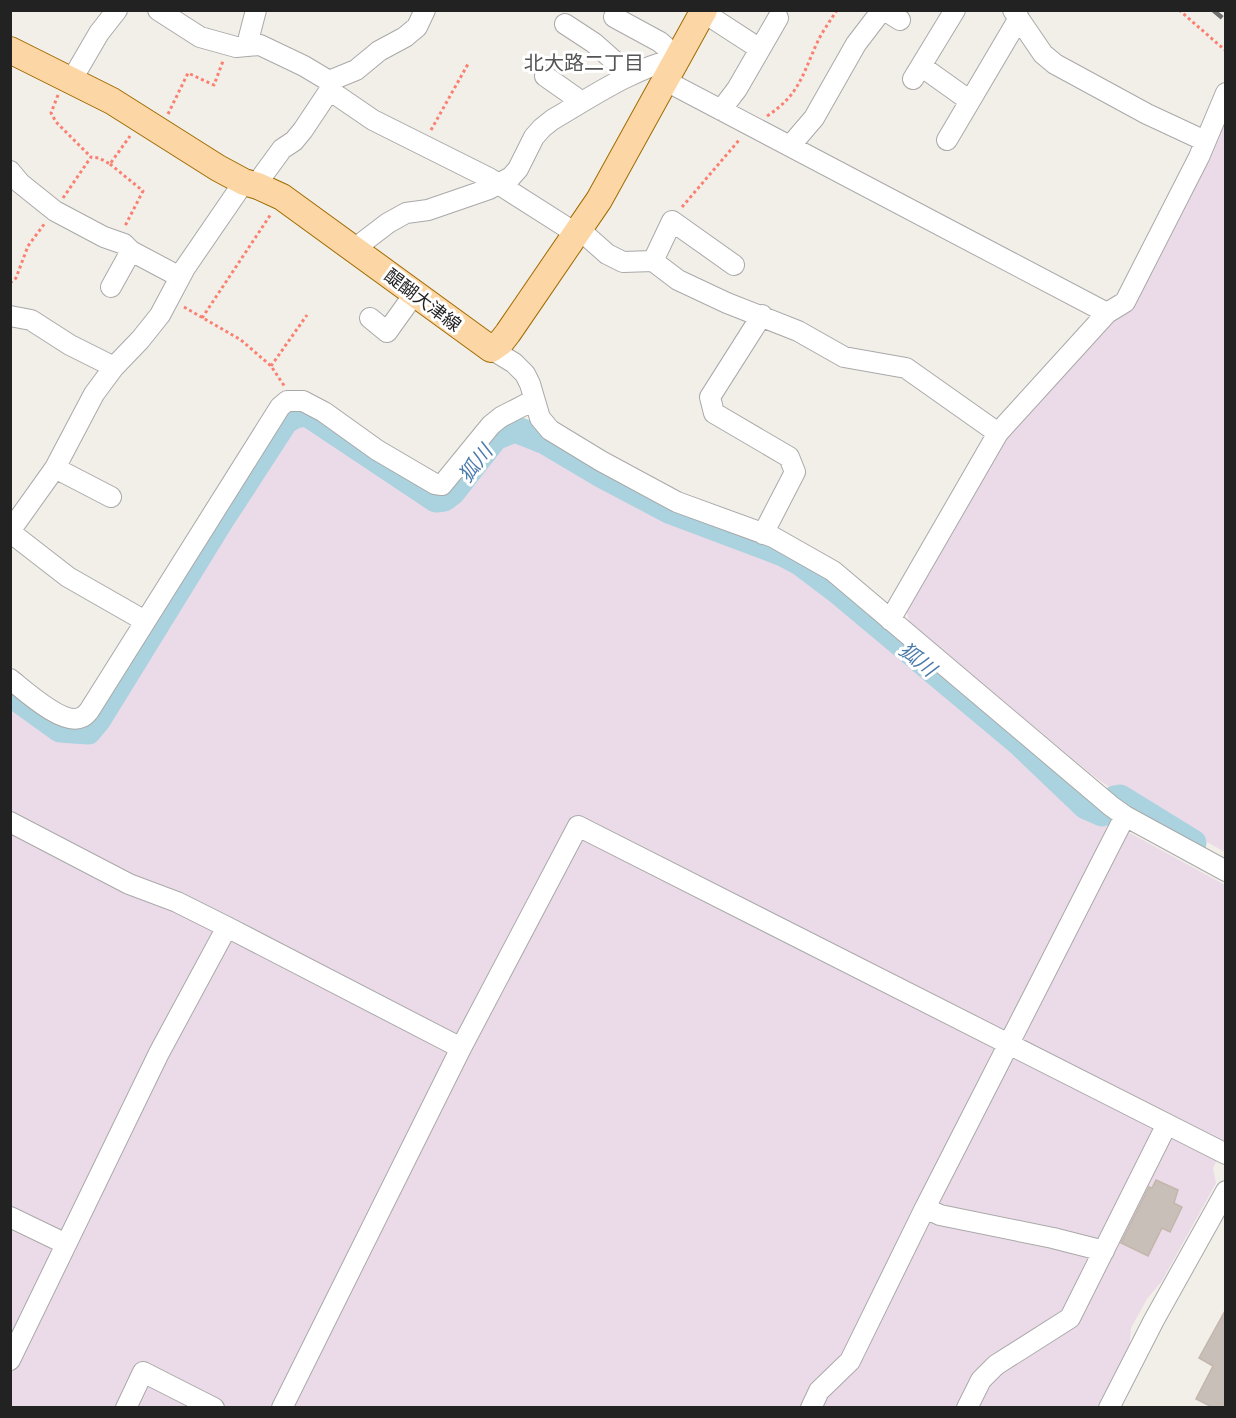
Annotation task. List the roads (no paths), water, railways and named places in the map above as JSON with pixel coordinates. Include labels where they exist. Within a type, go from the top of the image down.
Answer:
[{"type":"main road","points":[[491,349],[508,333],[599,200],[703,11]]},
{"type":"main road","name":"醍醐大津線","points":[[10,50],[112,101],[150,126],[251,184],[282,197],[491,349]]},
{"type":"street","points":[[69,79],[117,10]]},
{"type":"street","points":[[249,46],[256,10]]},
{"type":"street","points":[[145,621],[68,578],[12,523],[55,468],[94,394],[114,367],[153,323],[176,284],[251,184],[263,176],[282,149],[294,141],[303,130],[330,85],[356,70],[379,51],[405,37],[417,27],[425,10]]},
{"type":"street","points":[[955,10],[917,72],[970,101]]},
{"type":"street","points":[[161,11],[200,37],[236,48],[260,45],[304,66],[330,85],[335,94],[373,120],[489,178],[496,185],[578,232],[607,254],[623,262],[653,261],[678,280],[727,303],[798,331],[844,357],[906,368],[998,433]]},
{"type":"street","points":[[703,11],[760,49]]},
{"type":"street","points":[[790,146],[814,118],[856,44],[889,14]]},
{"type":"street","points":[[947,140],[1016,14],[1043,54],[1055,63],[1147,114],[1205,141]]},
{"type":"street","points":[[614,17],[660,42],[678,58]]},
{"type":"street","points":[[721,110],[737,88],[778,18]]},
{"type":"street","points":[[565,24],[594,43],[630,75]]},
{"type":"street","points":[[354,249],[388,223],[406,213],[428,210],[496,185],[511,177],[518,169],[534,137],[542,128],[630,75],[661,62],[678,58]]},
{"type":"street","points":[[545,76],[582,102]]},
{"type":"street","points":[[666,81],[1107,313]]},
{"type":"street","points":[[890,620],[998,433],[1107,313],[1125,302],[1199,158],[1226,93]]},
{"type":"street","points":[[10,171],[20,183],[55,211],[124,246],[176,284]]},
{"type":"street","points":[[653,261],[672,221],[734,265]]},
{"type":"street","points":[[111,287],[124,246]]},
{"type":"street","points":[[370,318],[387,332],[415,293]]},
{"type":"street","points":[[762,315],[710,397],[714,413],[789,457],[795,472],[763,534]]},
{"type":"street","points":[[10,316],[31,320],[70,345],[114,367]]},
{"type":"street","points":[[491,349],[525,374],[540,418],[550,430],[601,461],[677,502],[773,537],[833,571],[1093,792],[1125,816],[1226,871]]},
{"type":"street","points":[[10,679],[62,717],[82,718],[89,711],[280,407],[287,401],[303,401],[324,412],[377,450],[435,484],[441,485],[491,425],[501,417],[534,400]]},
{"type":"street","points":[[55,468],[111,497]]},
{"type":"street","points":[[811,1407],[819,1391],[850,1361],[925,1208],[1125,816]]},
{"type":"street","points":[[10,822],[129,884],[177,902],[227,927],[461,1048]]},
{"type":"street","points":[[282,1407],[461,1048],[578,826],[1226,1154]]},
{"type":"street","points":[[10,1360],[159,1053],[227,927]]},
{"type":"street","points":[[967,1407],[981,1380],[996,1365],[1070,1318],[1167,1124]]},
{"type":"street","points":[[1109,1407],[1154,1320],[1226,1191]]},
{"type":"street","points":[[925,1208],[940,1215],[1104,1251]]},
{"type":"street","points":[[10,1216],[66,1245]]},
{"type":"street","points":[[126,1407],[144,1372],[214,1407]]},
{"type":"waterway","name":"狐川","points":[[10,693],[60,729],[88,731],[98,719],[220,521],[285,421],[295,415],[307,413],[436,499],[444,498],[452,492],[495,437],[515,429],[545,441],[669,510],[783,553],[800,562],[837,590],[1020,743],[1086,806],[1102,813]]},
{"type":"waterway","name":"狐川","points":[[1115,799],[1120,798],[1193,843]]},
{"type":"railway","points":[[1213,10],[1226,21]]},
{"type":"district","name":"北大路二丁目","points":[[584,62]]}]
